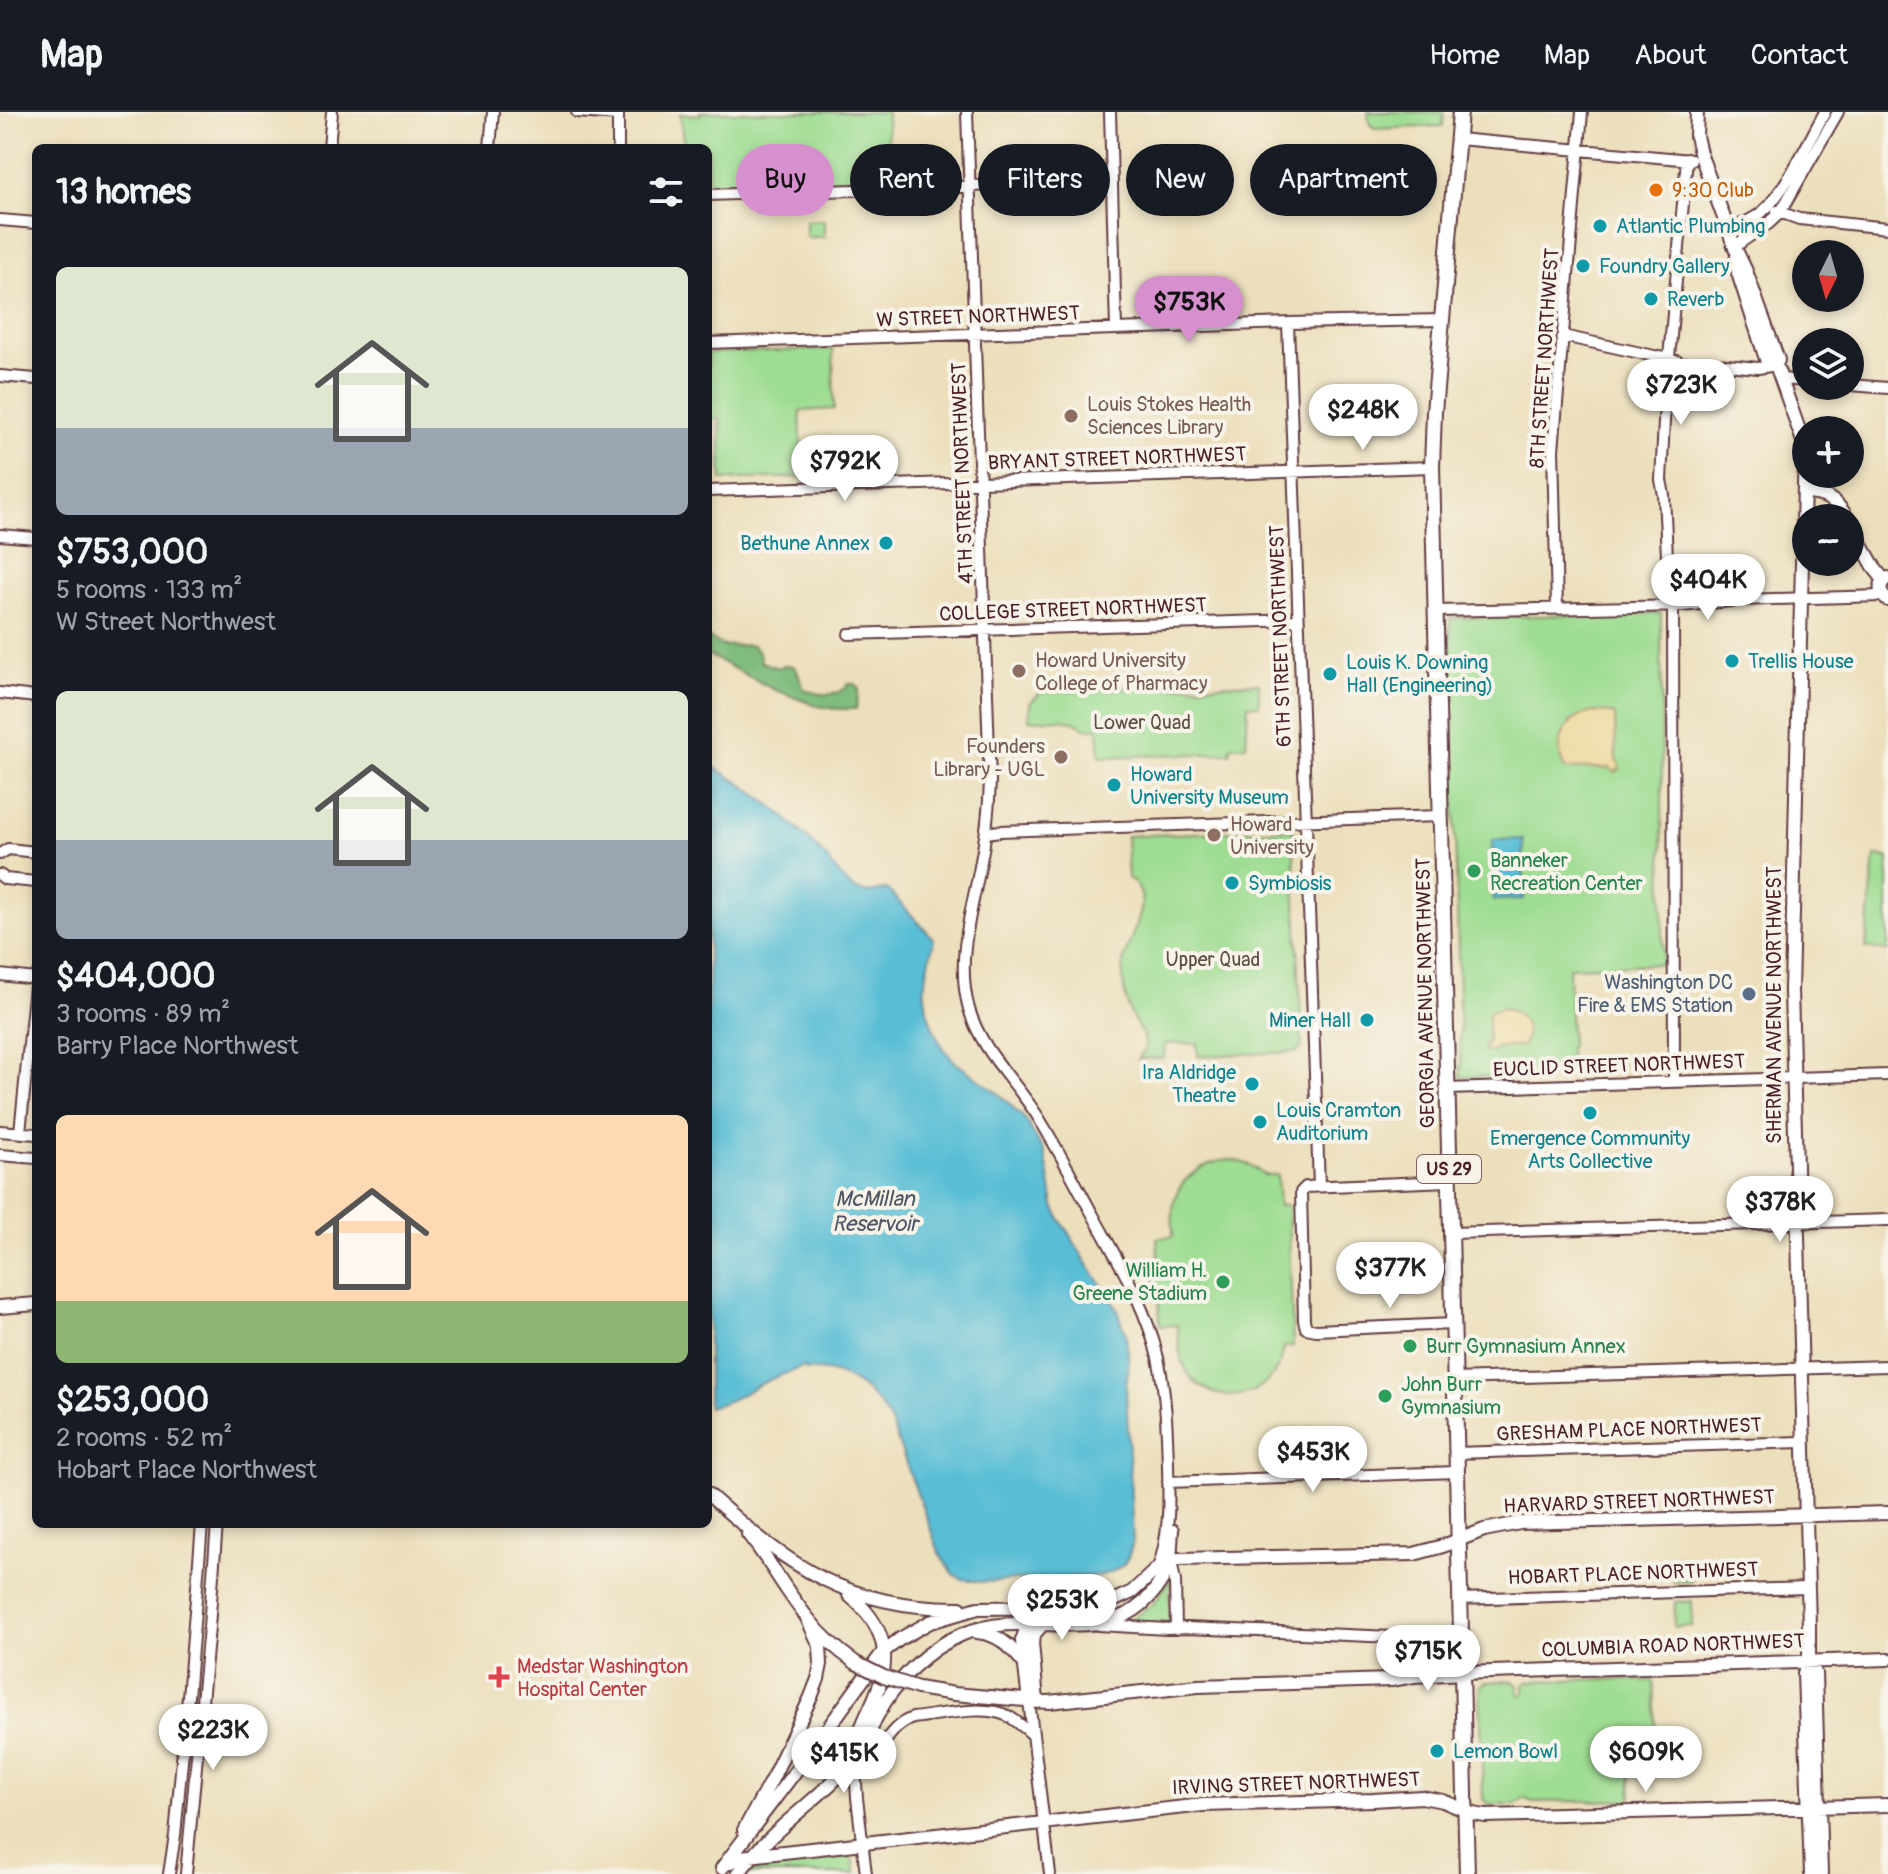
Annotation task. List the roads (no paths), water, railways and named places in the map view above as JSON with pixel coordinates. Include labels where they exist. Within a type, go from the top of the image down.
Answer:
[{"type":"highway","name":"GEORGIA AVENUE NORTHWEST","points":[[1460,112],[1432,467],[1467,1874]]},
{"type":"main road","name":"SHERMAN AVENUE NORTHWEST","points":[[1697,112],[1696,136],[1735,248],[1738,273],[1766,359],[1776,365],[1804,442],[1791,959],[1809,1661],[1815,1673],[1811,1874]]},
{"type":"main road","points":[[1804,493],[1821,494],[1837,504]]},
{"type":"main road","points":[[1864,545],[1886,579],[1880,590],[1885,598]]},
{"type":"main road","points":[[0,1307],[32,1304]]},
{"type":"main road","points":[[712,1498],[801,1568],[842,1589],[914,1607],[1098,1606],[1126,1596],[1155,1570]]},
{"type":"main road","name":"HARVARD STREET NORTHWEST","points":[[1155,1570],[1171,1561],[1189,1559],[1414,1554],[1484,1530],[1520,1523],[1888,1513]]},
{"type":"main road","points":[[733,1517],[762,1552],[807,1618],[821,1652],[818,1679],[741,1842]]},
{"type":"main road","points":[[738,1874],[752,1855],[863,1750],[881,1708],[904,1678],[931,1652],[970,1631],[990,1626],[1093,1624],[1119,1619],[1142,1606],[1157,1589],[1171,1561]]},
{"type":"main road","points":[[1033,1701],[1023,1663],[1022,1638],[1044,1618],[1093,1617],[1123,1610],[1145,1593],[1155,1570]]},
{"type":"main road","points":[[842,1589],[873,1619],[884,1651],[883,1674],[860,1731],[856,1758]]},
{"type":"main road","points":[[720,1871],[884,1651],[922,1626],[978,1608]]},
{"type":"main road","name":"COLUMBIA ROAD NORTHWEST","points":[[807,1618],[856,1663],[884,1677],[942,1693],[1054,1702],[1212,1685],[1888,1659]]},
{"type":"main road","points":[[1033,1701],[1032,1642],[1036,1624]]},
{"type":"main road","points":[[970,1631],[1000,1638],[1023,1663]]},
{"type":"main road","name":"IRVING STREET NORTHWEST","points":[[720,1871],[732,1861],[752,1855],[1191,1805],[1422,1797],[1438,1799],[1485,1816],[1888,1805]]},
{"type":"main road","name":"SHERMAN AVENUE NORTHWEST","points":[[1813,1807],[1821,1874]]},
{"type":"street","points":[[329,144],[332,112]]},
{"type":"street","points":[[490,144],[493,112]]},
{"type":"street","points":[[577,112],[618,114],[618,144]]},
{"type":"street","name":"4TH STREET NORTHWEST","points":[[967,112],[990,773],[986,833],[963,955],[963,976],[968,1005],[986,1047],[1040,1120],[1139,1301],[1152,1335],[1162,1381],[1167,1421],[1169,1513]]},
{"type":"street","points":[[1110,112],[1116,329]]},
{"type":"street","name":"8TH STREET NORTHWEST","points":[[1557,608],[1552,458],[1582,112]]},
{"type":"street","points":[[1728,230],[1750,220],[1768,206],[1785,184],[1825,112]]},
{"type":"street","points":[[1735,248],[1780,213],[1838,112]]},
{"type":"street","points":[[1458,139],[1703,161]]},
{"type":"street","points":[[1674,1081],[1671,601],[1661,480],[1687,159]]},
{"type":"street","points":[[712,195],[1111,181]]},
{"type":"street","points":[[1768,206],[1799,219],[1888,228]]},
{"type":"street","points":[[0,220],[32,223]]},
{"type":"street","name":"W STREET NORTHWEST","points":[[712,343],[1442,320]]},
{"type":"street","name":"6TH STREET NORTHWEST","points":[[1288,323],[1319,1186]]},
{"type":"street","points":[[1563,336],[1673,361]]},
{"type":"street","points":[[1706,363],[1758,368],[1776,365]]},
{"type":"street","points":[[0,376],[32,379]]},
{"type":"street","points":[[1781,379],[1792,380]]},
{"type":"street","points":[[1864,386],[1888,388]]},
{"type":"street","name":"BRYANT STREET NORTHWEST","points":[[712,491],[1432,467]]},
{"type":"street","points":[[0,535],[32,538]]},
{"type":"street","points":[[1435,611],[1671,601],[1700,605],[1740,600],[1885,598]]},
{"type":"street","name":"COLLEGE STREET NORTHWEST","points":[[849,634],[1298,620]]},
{"type":"street","points":[[0,693],[32,697]]},
{"type":"street","points":[[986,833],[1440,816]]},
{"type":"street","points":[[3,851],[32,852]]},
{"type":"street","points":[[2,878],[32,882]]},
{"type":"street","points":[[0,975],[32,978]]},
{"type":"street","points":[[20,1132],[32,1016]]},
{"type":"street","name":"EUCLID STREET NORTHWEST","points":[[1447,1089],[1888,1075]]},
{"type":"street","points":[[0,1131],[32,1134]]},
{"type":"street","points":[[0,1155],[32,1158]]},
{"type":"street","points":[[1449,1181],[1306,1187],[1301,1192],[1301,1216],[1305,1326],[1310,1330],[1453,1324]]},
{"type":"street","points":[[1451,1233],[1888,1220]]},
{"type":"street","points":[[1454,1379],[1888,1366]]},
{"type":"street","name":"GRESHAM PLACE NORTHWEST","points":[[1456,1453],[1802,1442]]},
{"type":"street","points":[[1168,1482],[1457,1472]]},
{"type":"street","points":[[1169,1513],[1173,1532],[1171,1561],[1175,1581],[1176,1629]]},
{"type":"street","points":[[1155,1570],[1166,1541],[1169,1513]]},
{"type":"street","points":[[169,1874],[202,1528]]},
{"type":"street","points":[[186,1874],[217,1528]]},
{"type":"street","name":"HOBART PLACE NORTHWEST","points":[[1460,1599],[1807,1588]]},
{"type":"street","points":[[1093,1624],[1461,1640]]},
{"type":"street","points":[[1033,1701],[1033,1735],[1050,1874]]},
{"type":"street","points":[[855,1773],[874,1756],[896,1727],[913,1718],[993,1712],[1010,1717],[1033,1735]]},
{"type":"street","points":[[856,1758],[866,1874]]},
{"type":"water","name":"McMillan Reservoir","points":[[712,766],[784,816],[852,887],[870,892],[887,889],[934,939],[924,987],[933,1028],[943,1048],[955,1062],[999,1094],[1025,1119],[1045,1153],[1054,1206],[1060,1219],[1111,1297],[1126,1334],[1133,1541],[1129,1556],[1118,1569],[1097,1576],[981,1582],[962,1579],[953,1574],[940,1554],[891,1423],[867,1391],[845,1377],[820,1370],[806,1370],[804,1367],[712,1406]]},
{"type":"water","points":[[1523,839],[1524,899],[1494,900],[1492,840]]},
{"type":"tunnel","points":[[1677,361],[1706,363]]},
{"type":"place","name":"9:30 Club","points":[[1656,190]]},
{"type":"place","name":"Atlantic Plumbing","points":[[1600,226]]},
{"type":"place","name":"Foundry Gallery","points":[[1583,266]]},
{"type":"place","name":"Reverb","points":[[1651,299]]},
{"type":"place","name":"Louis Stokes Health Sciences Library","points":[[1071,416]]},
{"type":"place","name":"Bethune Annex","points":[[886,543]]},
{"type":"place","name":"Trellis House","points":[[1732,661]]},
{"type":"place","name":"Howard University College of Pharmacy","points":[[1019,671]]},
{"type":"place","name":"Louis K. Downing Hall (Engineering)","points":[[1330,674]]},
{"type":"place","name":"Founders Library - UGL","points":[[1061,757]]},
{"type":"place","name":"Howard University Museum","points":[[1114,785]]},
{"type":"place","name":"Howard University","points":[[1214,835]]},
{"type":"place","name":"Banneker Recreation Center","points":[[1474,871]]},
{"type":"place","name":"Symbiosis","points":[[1232,883]]},
{"type":"place","name":"Washington DC Fire & EMS Station","points":[[1749,994]]},
{"type":"place","name":"Miner Hall","points":[[1367,1020]]},
{"type":"place","name":"Ira Aldridge Theatre","points":[[1252,1084]]},
{"type":"place","name":"Emergence Community Arts Collective","points":[[1590,1113]]},
{"type":"place","name":"Louis Cramton Auditorium","points":[[1260,1122]]},
{"type":"place","name":"William H. Greene Stadium","points":[[1223,1282]]},
{"type":"place","name":"Burr Gymnasium Annex","points":[[1410,1346]]},
{"type":"place","name":"John Burr Gymnasium","points":[[1385,1396]]},
{"type":"place","name":"Medstar Washington Hospital Center","points":[[499,1677]]},
{"type":"place","name":"Lemon Bowl","points":[[1437,1751]]},
{"type":"park label","name":"Lower Quad","points":[[1142,722]]},
{"type":"park label","name":"Upper Quad","points":[[1213,959]]}]
